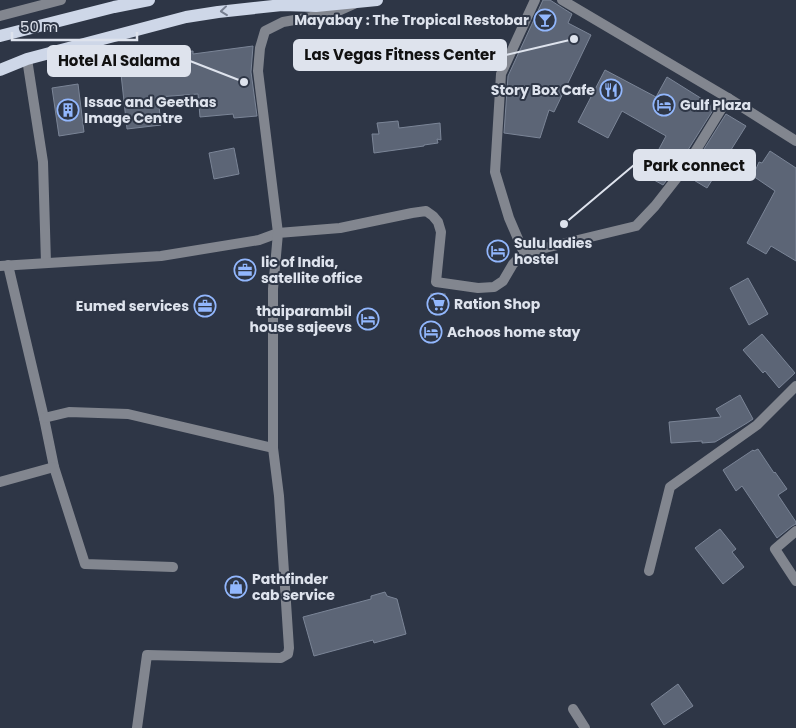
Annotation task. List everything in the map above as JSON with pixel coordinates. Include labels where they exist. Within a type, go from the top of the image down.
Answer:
[{"type":"main road","points":[[0,36],[114,3],[149,0]]},
{"type":"main road","points":[[0,70],[27,59],[186,17],[282,3],[316,6],[377,0]]},
{"type":"street","points":[[0,16],[61,0]]},
{"type":"street","points":[[524,253],[509,218],[495,172],[501,74],[535,0]]},
{"type":"street","points":[[562,0],[728,98],[796,142]]},
{"type":"street","points":[[137,728],[147,655],[281,658],[288,654],[284,554],[273,448],[273,289],[278,233],[258,70],[260,48],[265,31],[283,22],[334,13],[359,2]]},
{"type":"street","points":[[27,59],[43,162],[46,263]]},
{"type":"street","points":[[173,567],[85,564],[54,467],[44,418],[4,266],[161,256],[258,240],[278,233],[340,228],[412,213],[426,212],[438,222],[441,232],[436,282],[478,288],[494,287],[503,281],[512,264],[524,253],[636,226],[655,206],[687,165],[728,98]]},
{"type":"street","points":[[649,571],[670,486],[757,424],[796,386]]},
{"type":"street","points":[[44,418],[69,412],[128,414],[273,448]]},
{"type":"street","points":[[0,482],[54,467]]},
{"type":"street","points":[[796,531],[775,549],[796,581]]},
{"type":"street","points":[[573,709],[585,728]]},
{"type":"building","points":[[543,0],[550,0],[572,14],[568,23],[591,35],[554,112],[549,110],[540,138],[504,133],[508,76]]},
{"type":"building","points":[[253,46],[251,72],[257,116],[234,118],[233,114],[200,117],[198,94],[158,97],[161,125],[127,129],[121,74],[161,70],[159,54],[193,51],[193,54]]},
{"type":"building","points":[[605,70],[656,97],[667,77],[715,107],[681,161],[663,185],[645,175],[666,136],[622,111],[608,138],[578,122]]},
{"type":"building","name":"Issac and Geethas Image Centre","points":[[78,84],[84,132],[59,136],[52,88]]},
{"type":"building","points":[[726,114],[746,126],[707,188],[687,176]]},
{"type":"building","points":[[398,121],[399,128],[440,123],[441,140],[437,139],[438,143],[424,146],[374,153],[372,134],[379,134],[377,123]]},
{"type":"building","points":[[234,148],[239,174],[214,179],[209,153]]},
{"type":"building","points":[[770,151],[796,168],[796,261],[771,246],[766,254],[747,243],[775,191],[753,176],[759,162],[762,163]]},
{"type":"building","points":[[748,278],[768,314],[749,325],[730,288]]},
{"type":"building","name":"Ration Shop","points":[[431,294],[445,294],[445,313],[431,313]]},
{"type":"building","points":[[762,334],[795,373],[779,388],[765,371],[763,373],[743,350]]},
{"type":"building","points":[[740,395],[753,419],[715,442],[671,443],[669,422],[721,417],[716,409]]},
{"type":"building","points":[[758,449],[787,489],[778,495],[796,522],[796,524],[777,538],[742,486],[736,491],[723,470],[753,450]]},
{"type":"building","points":[[720,529],[736,549],[732,552],[744,567],[723,584],[695,548]]},
{"type":"building","points":[[385,592],[387,596],[397,599],[406,634],[374,643],[373,640],[314,656],[303,617],[371,599],[371,596]]},
{"type":"building","points":[[678,684],[693,706],[664,725],[651,704]]},
{"type":"place","name":"Mayabay : The Tropical Restobar","points":[[545,20]]},
{"type":"place","name":"Las Vegas Fitness Center","points":[[574,39]]},
{"type":"place","name":"Hotel Al Salama","points":[[244,82]]},
{"type":"place","name":"Story Box Cafe","points":[[611,90]]},
{"type":"place","name":"Gulf Plaza","points":[[664,105]]},
{"type":"place","name":"Issac and Geethas Image Centre","points":[[68,110]]},
{"type":"place","name":"Park connect","points":[[564,224]]},
{"type":"place","name":"Sulu ladies hostel","points":[[498,251]]},
{"type":"place","name":"lic of India, satellite office","points":[[245,270]]},
{"type":"place","name":"Ration Shop","points":[[438,304]]},
{"type":"place","name":"Eumed services","points":[[205,306]]},
{"type":"place","name":"thaiparambil house sajeevs","points":[[368,319]]},
{"type":"place","name":"Achoos home stay","points":[[431,332]]},
{"type":"place","name":"Pathfinder cab service","points":[[236,587]]}]
